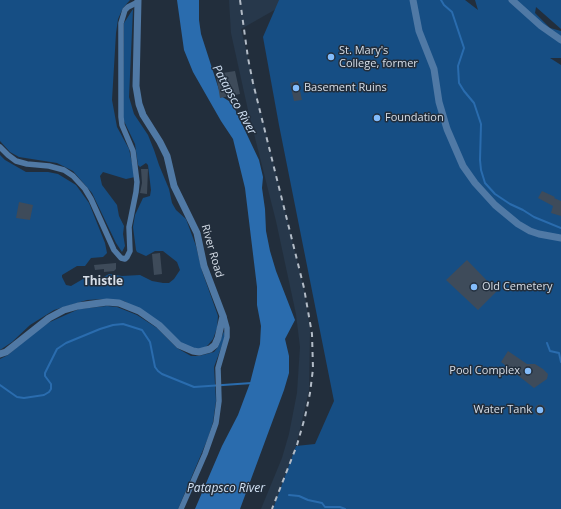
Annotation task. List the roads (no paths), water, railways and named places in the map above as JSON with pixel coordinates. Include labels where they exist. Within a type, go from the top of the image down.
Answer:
[{"type":"street","points":[[412,0],[418,30],[434,69],[439,102],[447,130],[468,173],[495,205],[518,224],[539,234],[561,238]]},
{"type":"street","points":[[512,0],[540,26],[561,40]]},
{"type":"street","points":[[0,147],[16,161],[64,170],[72,176],[85,189],[91,199],[114,250],[121,258],[125,259],[128,257],[130,251],[129,227],[137,182],[133,151],[122,125],[121,117],[121,23],[125,10],[138,1]]},
{"type":"street","name":"River Road","points":[[138,1],[136,86],[139,104],[143,115],[167,156],[174,186],[197,233],[204,266],[227,328],[227,337],[218,368],[218,413],[216,423],[205,454],[181,509]]},
{"type":"street","points":[[0,354],[6,352],[49,318],[64,310],[92,303],[119,303],[130,306],[159,325],[179,345],[192,351],[199,352],[206,351],[215,345],[223,316]]},
{"type":"water","name":"Patapsco River","points":[[177,0],[199,0],[201,34],[221,96],[232,103],[259,160],[263,177],[262,188],[266,231],[270,251],[295,320],[285,339],[289,356],[289,373],[240,509],[195,509],[222,446],[238,415],[250,383],[260,344],[261,326],[257,305],[257,287],[245,188],[233,139],[193,72],[184,50]]},
{"type":"waterway","points":[[441,0],[452,12],[464,48],[458,66],[459,83],[474,103],[481,124],[480,160],[485,183],[495,194],[510,204],[534,217],[561,228]]},
{"type":"waterway","points":[[0,385],[17,397],[24,398],[44,395],[51,389],[51,384],[45,376],[45,373],[57,349],[66,343],[100,329],[123,324],[142,330],[150,342],[155,367],[162,374],[194,387],[252,383]]},
{"type":"waterway","points":[[547,343],[550,351],[559,353],[561,362]]},
{"type":"waterway","points":[[289,495],[299,496],[308,500],[322,503],[325,507],[340,507],[345,509]]},
{"type":"railway","points":[[240,0],[253,83],[304,288],[312,334],[313,369],[305,417],[297,445],[272,509]]},
{"type":"place","name":"St. Mary's College, former","points":[[331,57]]},
{"type":"place","name":"Basement Ruins","points":[[296,88]]},
{"type":"place","name":"Foundation","points":[[377,118]]},
{"type":"place","name":"Old Cemetery","points":[[474,287]]},
{"type":"place","name":"Pool Complex","points":[[528,371]]},
{"type":"place","name":"Water Tank","points":[[540,410]]},
{"type":"district","name":"Thistle","points":[[103,282]]}]
